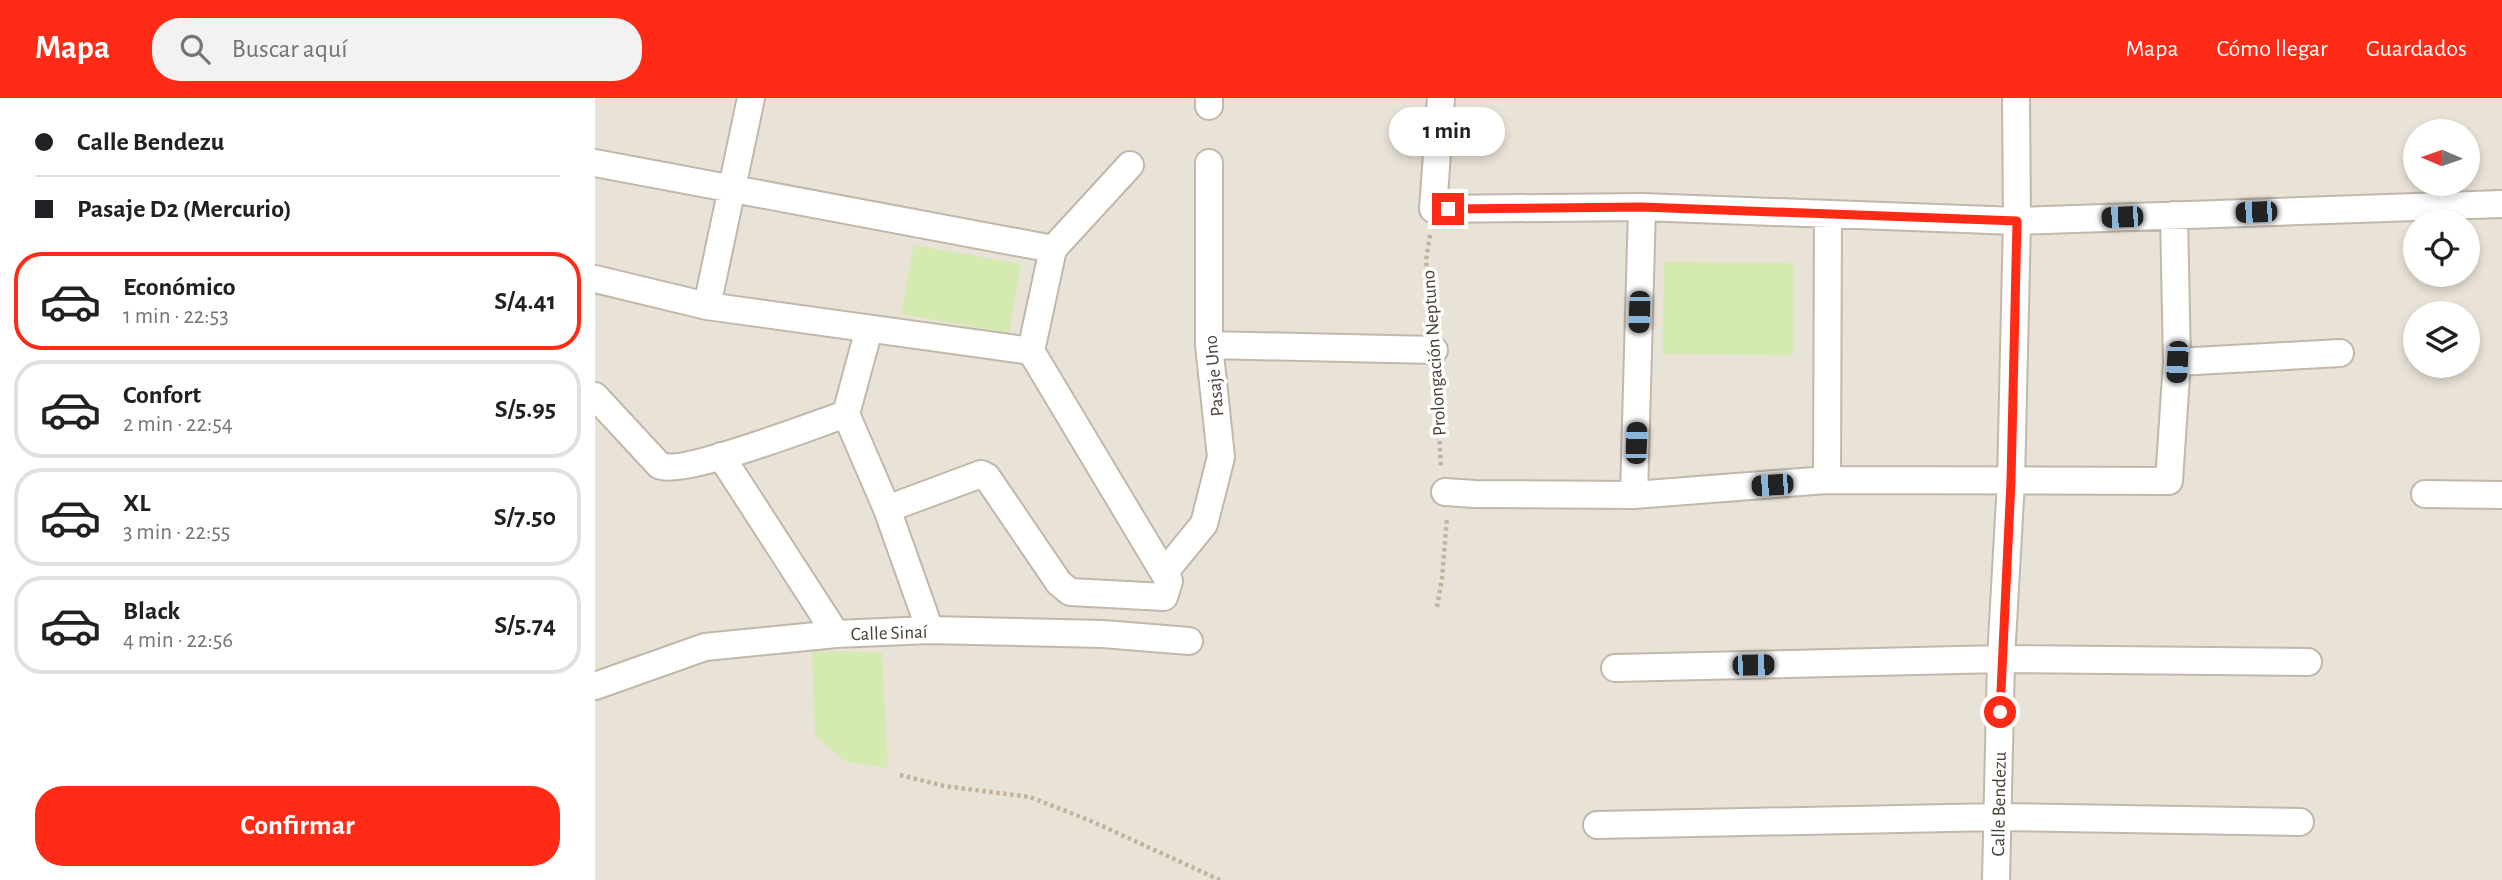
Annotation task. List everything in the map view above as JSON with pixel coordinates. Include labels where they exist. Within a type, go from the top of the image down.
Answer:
[{"type":"street","points":[[707,306],[751,98]]},
{"type":"street","points":[[1441,98],[1433,209],[1642,207],[2017,221],[2502,204]]},
{"type":"street","name":"Calle Bendezu","points":[[1996,880],[2001,659],[2011,481],[2017,221],[2016,98]]},
{"type":"street","points":[[595,163],[1053,249]]},
{"type":"street","name":"Pasaje Uno","points":[[887,509],[981,474],[987,477],[1059,583],[1070,592],[1164,597],[1169,581],[1164,573],[1204,524],[1221,457],[1209,345],[1209,163]]},
{"type":"street","points":[[1130,165],[1053,249],[1031,351],[1164,573]]},
{"type":"street","points":[[1634,495],[1642,207]]},
{"type":"street","points":[[1827,480],[1828,214]]},
{"type":"street","points":[[1445,492],[1634,495],[1827,480],[2169,481],[2177,362],[2174,215]]},
{"type":"street","points":[[595,279],[707,306],[1031,351]]},
{"type":"street","points":[[869,329],[846,414],[887,509],[930,630]]},
{"type":"street","points":[[1209,345],[1434,350]]},
{"type":"street","points":[[2177,362],[2340,353]]},
{"type":"street","points":[[595,396],[664,468],[670,469],[721,456],[846,414]]},
{"type":"street","points":[[721,456],[836,634]]},
{"type":"street","points":[[2425,494],[2502,495]]},
{"type":"street","name":"Calle Sinaí","points":[[600,676],[705,647],[836,634],[930,630],[1103,634],[1189,641]]},
{"type":"street","points":[[1615,668],[2001,659],[2308,662]]},
{"type":"street","points":[[1597,825],[1998,817],[2300,822]]},
{"type":"path","name":"Prolongación Neptuno","points":[[1433,209],[1426,260],[1447,519],[1437,607]]},
{"type":"path","points":[[900,775],[944,786],[1030,797],[1091,821],[1220,880]]},
{"type":"shaded area","points":[[595,98],[2502,98],[2502,880],[595,880]]},
{"type":"green space","points":[[914,245],[1021,264],[1009,333],[901,314]]},
{"type":"green space","points":[[1664,262],[1793,263],[1793,355],[1663,354]]},
{"type":"green space","points":[[812,651],[882,652],[888,768],[844,761],[815,735]]},
{"type":"route","points":[[1448,209],[1642,207],[2017,221],[2011,481],[2000,712]]}]
